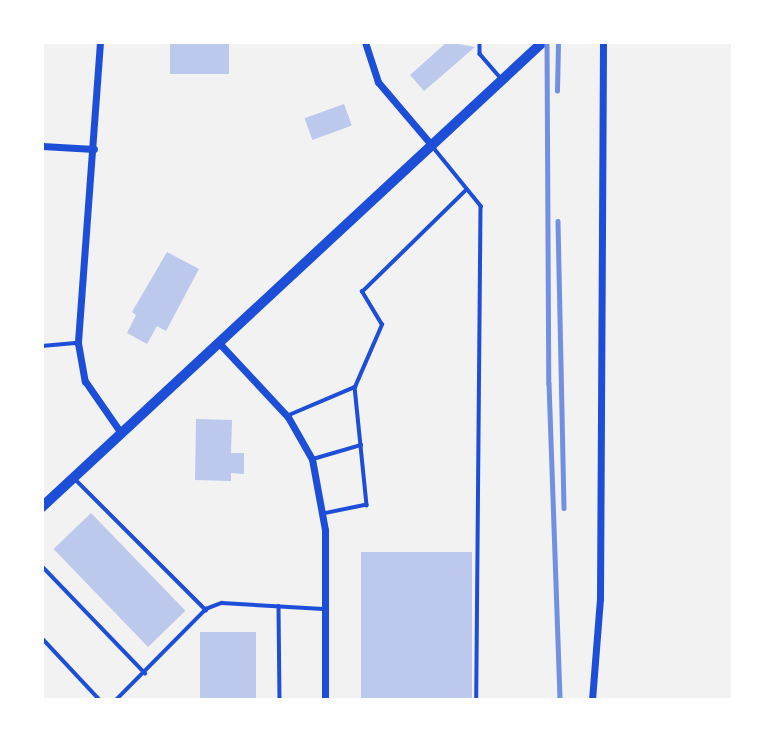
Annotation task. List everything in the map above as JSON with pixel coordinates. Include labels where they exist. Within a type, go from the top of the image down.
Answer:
[{"type":"street","points":[[100,42],[78,343],[85,381],[121,433]]},
{"type":"street","points":[[365,42],[378,82],[430,144]]},
{"type":"street","points":[[42,507],[542,42]]},
{"type":"street","points":[[592,700],[600,599],[603,42]]},
{"type":"street","points":[[42,146],[94,149]]},
{"type":"street","points":[[219,343],[287,416],[312,459],[323,514],[325,700]]},
{"type":"lane","points":[[480,42],[480,54],[501,79]]},
{"type":"lane","points":[[430,144],[481,206],[477,700]]},
{"type":"lane","points":[[323,514],[367,505],[355,387],[382,325],[362,292],[467,189]]},
{"type":"lane","points":[[42,346],[78,343]]},
{"type":"lane","points":[[287,416],[355,387]]},
{"type":"lane","points":[[312,459],[361,445]]},
{"type":"lane","points":[[74,477],[206,610]]},
{"type":"lane","points":[[42,566],[145,673]]},
{"type":"lane","points":[[116,700],[206,610],[222,603],[324,609]]},
{"type":"lane","points":[[279,606],[280,700]]},
{"type":"lane","points":[[42,638],[100,700]]},
{"type":"building","points":[[170,42],[229,42],[229,74],[170,74]]},
{"type":"building","points":[[447,42],[475,47],[424,91],[410,75]]},
{"type":"building","points":[[344,104],[352,126],[312,140],[305,118]]},
{"type":"building","points":[[167,252],[199,269],[166,331],[157,326],[147,344],[127,333],[136,315],[132,312]]},
{"type":"building","points":[[196,419],[232,420],[231,453],[244,453],[244,474],[231,473],[231,481],[195,480]]},
{"type":"building","points":[[91,513],[185,611],[148,647],[54,549]]},
{"type":"building","points":[[361,552],[472,552],[472,700],[361,700]]},
{"type":"building","points":[[200,632],[256,632],[256,700],[200,700]]},
{"type":"railway","points":[[547,42],[549,383],[560,700]]},
{"type":"railway","points":[[557,91],[558,42]]},
{"type":"railway","points":[[558,221],[564,508]]}]
